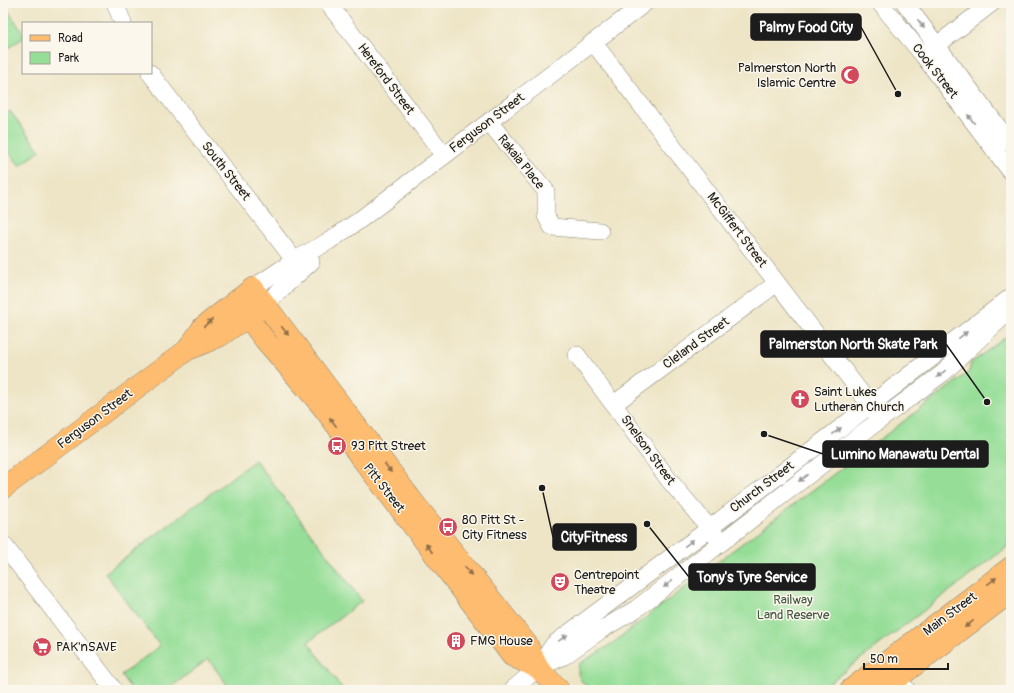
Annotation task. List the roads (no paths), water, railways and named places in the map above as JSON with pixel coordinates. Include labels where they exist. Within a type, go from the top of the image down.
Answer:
[{"type":"main road","name":"Ferguson Street","points":[[3,488],[187,350],[210,341],[241,309],[259,296]]},
{"type":"main road","name":"Pitt Street","points":[[259,296],[409,509]]},
{"type":"main road","name":"Pitt Street","points":[[241,309],[409,509],[527,644],[538,668],[559,690]]},
{"type":"main road","name":"Main Street","points":[[850,690],[1011,567]]},
{"type":"main road","name":"Main Street","points":[[896,686],[1011,592]]},
{"type":"street","points":[[115,3],[123,22]]},
{"type":"street","name":"Hereford Street","points":[[328,3],[444,155]]},
{"type":"street","name":"Cook Street","points":[[880,3],[923,56],[1011,172]]},
{"type":"street","name":"Cook Street","points":[[905,3],[1011,144]]},
{"type":"street","points":[[923,56],[992,3]]},
{"type":"street","name":"Ferguson Street","points":[[259,296],[329,241],[489,122],[593,42],[634,6]]},
{"type":"street","name":"McGiffert Street","points":[[593,42],[881,420]]},
{"type":"street","name":"South Street","points":[[151,74],[298,265]]},
{"type":"street","name":"Rakaia Place","points":[[489,122],[546,191],[546,216],[552,227],[600,231]]},
{"type":"street","points":[[987,141],[1001,130]]},
{"type":"street","name":"Cleland Street","points":[[614,404],[777,283]]},
{"type":"street","name":"Church Street","points":[[538,668],[554,644],[710,528],[1011,297]]},
{"type":"street","name":"Church Street","points":[[512,690],[538,668],[564,656],[601,630],[632,612],[721,542],[943,373],[1011,311]]},
{"type":"street","name":"Snelson Street","points":[[577,355],[669,480],[721,542]]},
{"type":"street","points":[[3,544],[114,690]]},
{"type":"place","name":"Palmerston North Islamic Centre","points":[[850,75]]},
{"type":"place","name":"Palmy Food City","points":[[898,94]]},
{"type":"place","name":"Saint Lukes Lutheran Church","points":[[800,399]]},
{"type":"place","name":"Palmerston North Skate Park","points":[[987,402]]},
{"type":"place","name":"Lumino Manawatu Dental","points":[[764,434]]},
{"type":"place","name":"93 Pitt Street","points":[[337,446]]},
{"type":"place","name":"CityFitness","points":[[542,488]]},
{"type":"place","name":"Tony's Tyre Service","points":[[647,524]]},
{"type":"place","name":"80 Pitt St - City Fitness","points":[[448,527]]},
{"type":"place","name":"Centrepoint Theatre","points":[[560,582]]},
{"type":"place","name":"FMG House","points":[[456,641]]},
{"type":"place","name":"PAK'nSAVE","points":[[42,647]]},
{"type":"park label","name":"Railway Land Reserve","points":[[793,608]]}]
